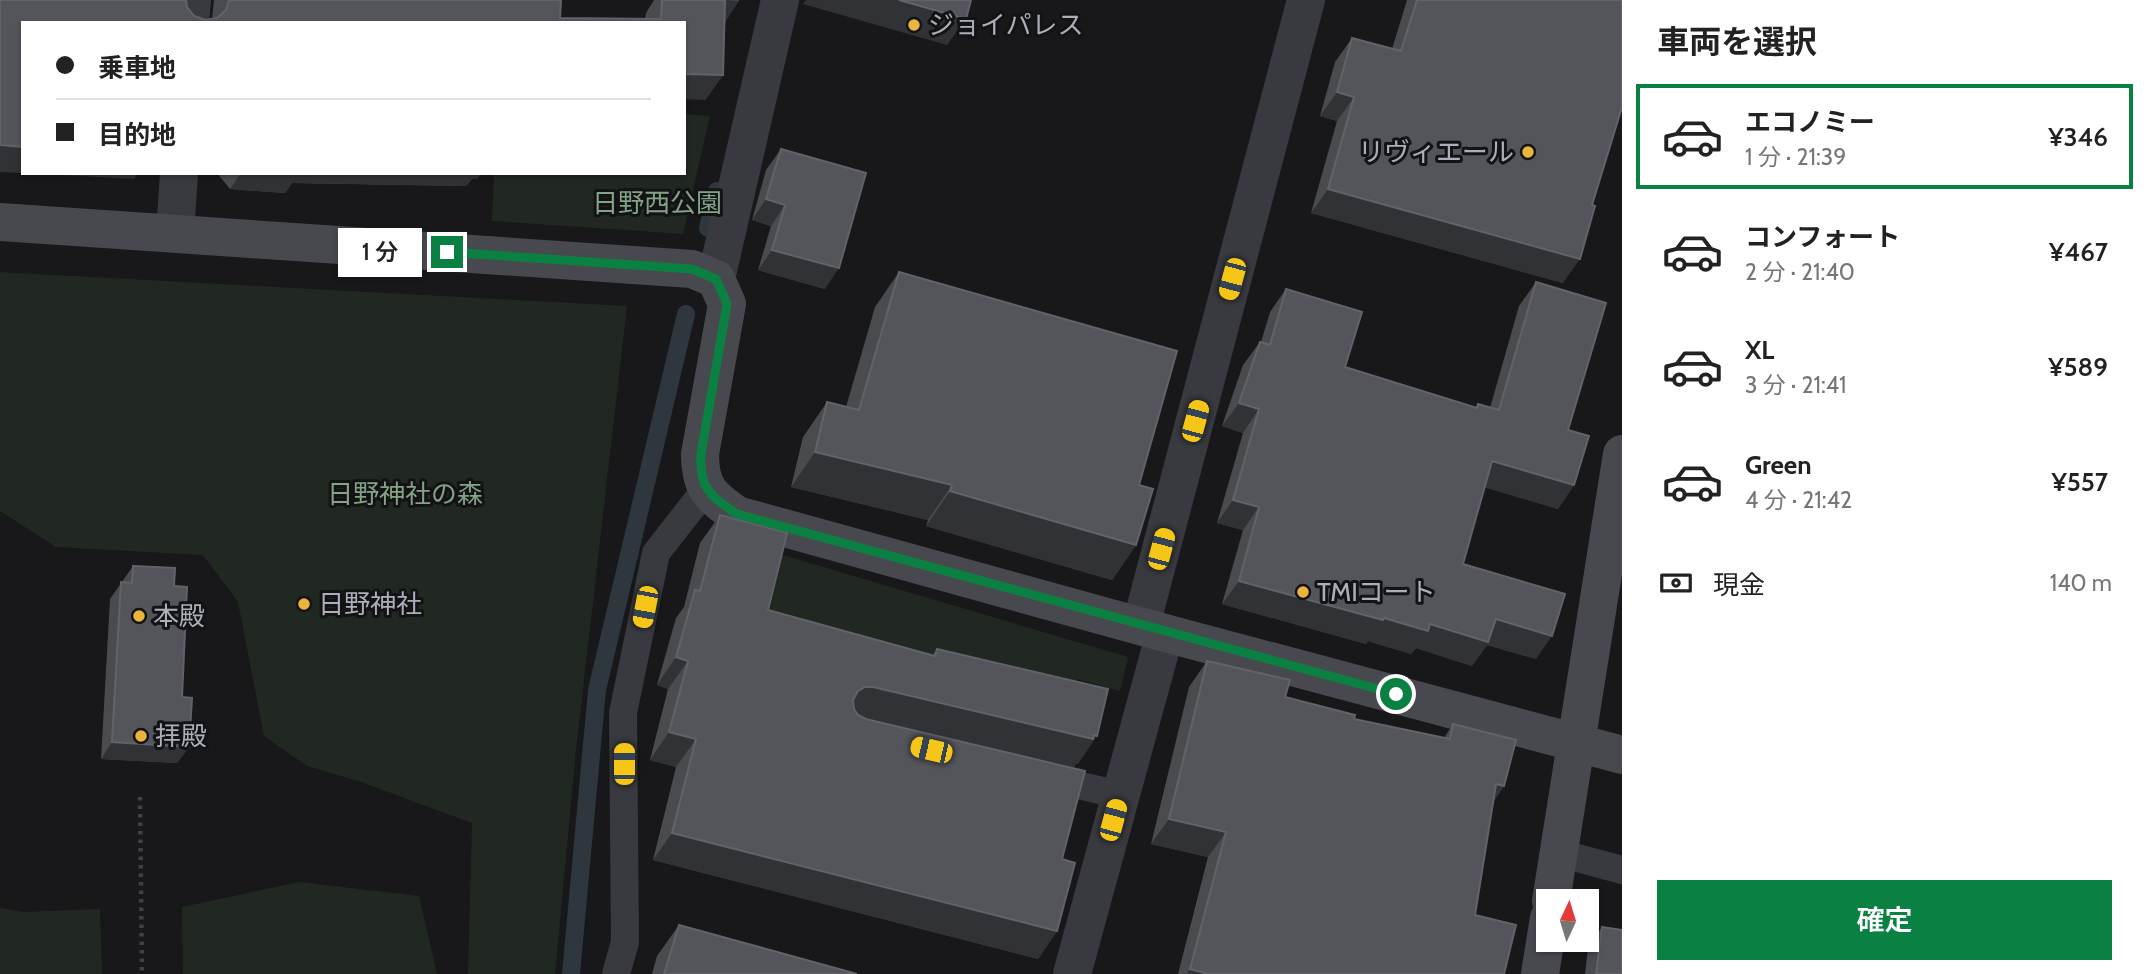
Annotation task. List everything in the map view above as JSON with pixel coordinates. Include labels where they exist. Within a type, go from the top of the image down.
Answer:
[{"type":"street","points":[[190,21],[192,0]]},
{"type":"street","points":[[780,0],[716,279],[727,304],[700,471],[706,489],[719,502],[737,514],[1622,755]]},
{"type":"street","points":[[1072,974],[1120,794],[1153,629],[1306,0]]},
{"type":"street","points":[[175,233],[179,175]]},
{"type":"street","points":[[0,222],[692,269],[716,279]]},
{"type":"street","points":[[1554,889],[1576,742],[1616,539],[1622,454]]},
{"type":"street","points":[[1540,974],[1544,952]]},
{"type":"lane","points":[[616,974],[625,942],[623,713],[656,553],[706,489]]},
{"type":"lane","points":[[1025,772],[1120,794]]},
{"type":"lane","points":[[1559,853],[1622,870]]},
{"type":"path","points":[[141,797],[142,974]]},
{"type":"green space","name":"日野西公園","points":[[686,114],[710,116],[683,234],[492,221],[494,175],[686,175]]},
{"type":"green space","name":"日野神社の森","points":[[0,272],[627,306],[576,750],[555,974],[468,974],[472,823],[361,782],[307,766],[264,736],[238,602],[203,555],[56,547],[0,511]]},
{"type":"green space","points":[[776,553],[1128,657],[1120,691],[1077,679],[1069,703],[755,622]]},
{"type":"green space","points":[[299,882],[419,896],[437,974],[183,974],[182,907]]},
{"type":"green space","points":[[0,908],[24,912],[100,909],[102,974],[0,974]]},
{"type":"building","points":[[0,0],[186,0],[187,7],[194,16],[206,20],[217,18],[226,10],[229,0],[561,0],[560,18],[661,19],[662,0],[725,0],[723,75],[686,74],[686,21],[21,21],[21,147],[0,145]]},
{"type":"building","points":[[899,0],[971,0],[966,19]]},
{"type":"building","points":[[1417,0],[1622,0],[1622,107],[1592,205],[1595,206],[1580,259],[1328,189],[1354,97],[1337,92],[1352,38],[1401,51]]},
{"type":"building","points":[[781,149],[866,173],[839,268],[772,250],[785,205],[766,199]]},
{"type":"building","points":[[899,272],[1177,351],[1139,485],[1153,489],[1136,545],[950,491],[952,485],[815,452],[827,402],[859,410]]},
{"type":"building","points":[[1536,282],[1606,303],[1568,430],[1589,436],[1574,485],[1492,461],[1463,564],[1565,594],[1552,636],[1496,619],[1488,642],[1430,624],[1428,631],[1239,581],[1259,507],[1233,500],[1259,409],[1239,403],[1260,342],[1270,345],[1286,289],[1362,312],[1345,367],[1477,408],[1478,404],[1499,410]]},
{"type":"building","points":[[720,515],[787,533],[768,610],[935,656],[937,649],[1108,689],[1097,736],[1094,735],[1093,739],[873,687],[858,691],[853,700],[858,715],[866,719],[1085,771],[1062,859],[1075,863],[1057,931],[672,833],[696,739],[669,732],[688,661],[676,657],[695,590],[700,591]]},
{"type":"building","points":[[133,566],[175,568],[174,586],[187,587],[182,697],[192,698],[189,747],[112,742],[121,582],[132,583]]},
{"type":"building","points":[[1207,661],[1290,680],[1285,697],[1355,715],[1354,719],[1450,739],[1453,724],[1516,740],[1504,786],[1496,784],[1475,915],[1516,925],[1504,974],[1208,974],[1190,969],[1226,832],[1169,819]]},
{"type":"building","points":[[679,925],[857,974],[664,974]]},
{"type":"building","points":[[1602,927],[1622,930],[1622,974],[1596,974]]},
{"type":"waterway","points":[[708,228],[717,191]]},
{"type":"waterway","points":[[571,974],[597,690],[686,314]]},
{"type":"place","name":"ジョイパレス","points":[[914,25]]},
{"type":"place","name":"リヴィエール","points":[[1528,152]]},
{"type":"place","name":"TMIコート","points":[[1303,592]]},
{"type":"place","name":"日野神社","points":[[304,604]]},
{"type":"place","name":"本殿","points":[[139,616]]},
{"type":"place","name":"拝殿","points":[[141,736]]},
{"type":"route","points":[[447,252],[692,269],[716,279],[727,304],[700,471],[706,489],[737,514],[1396,694]]}]
